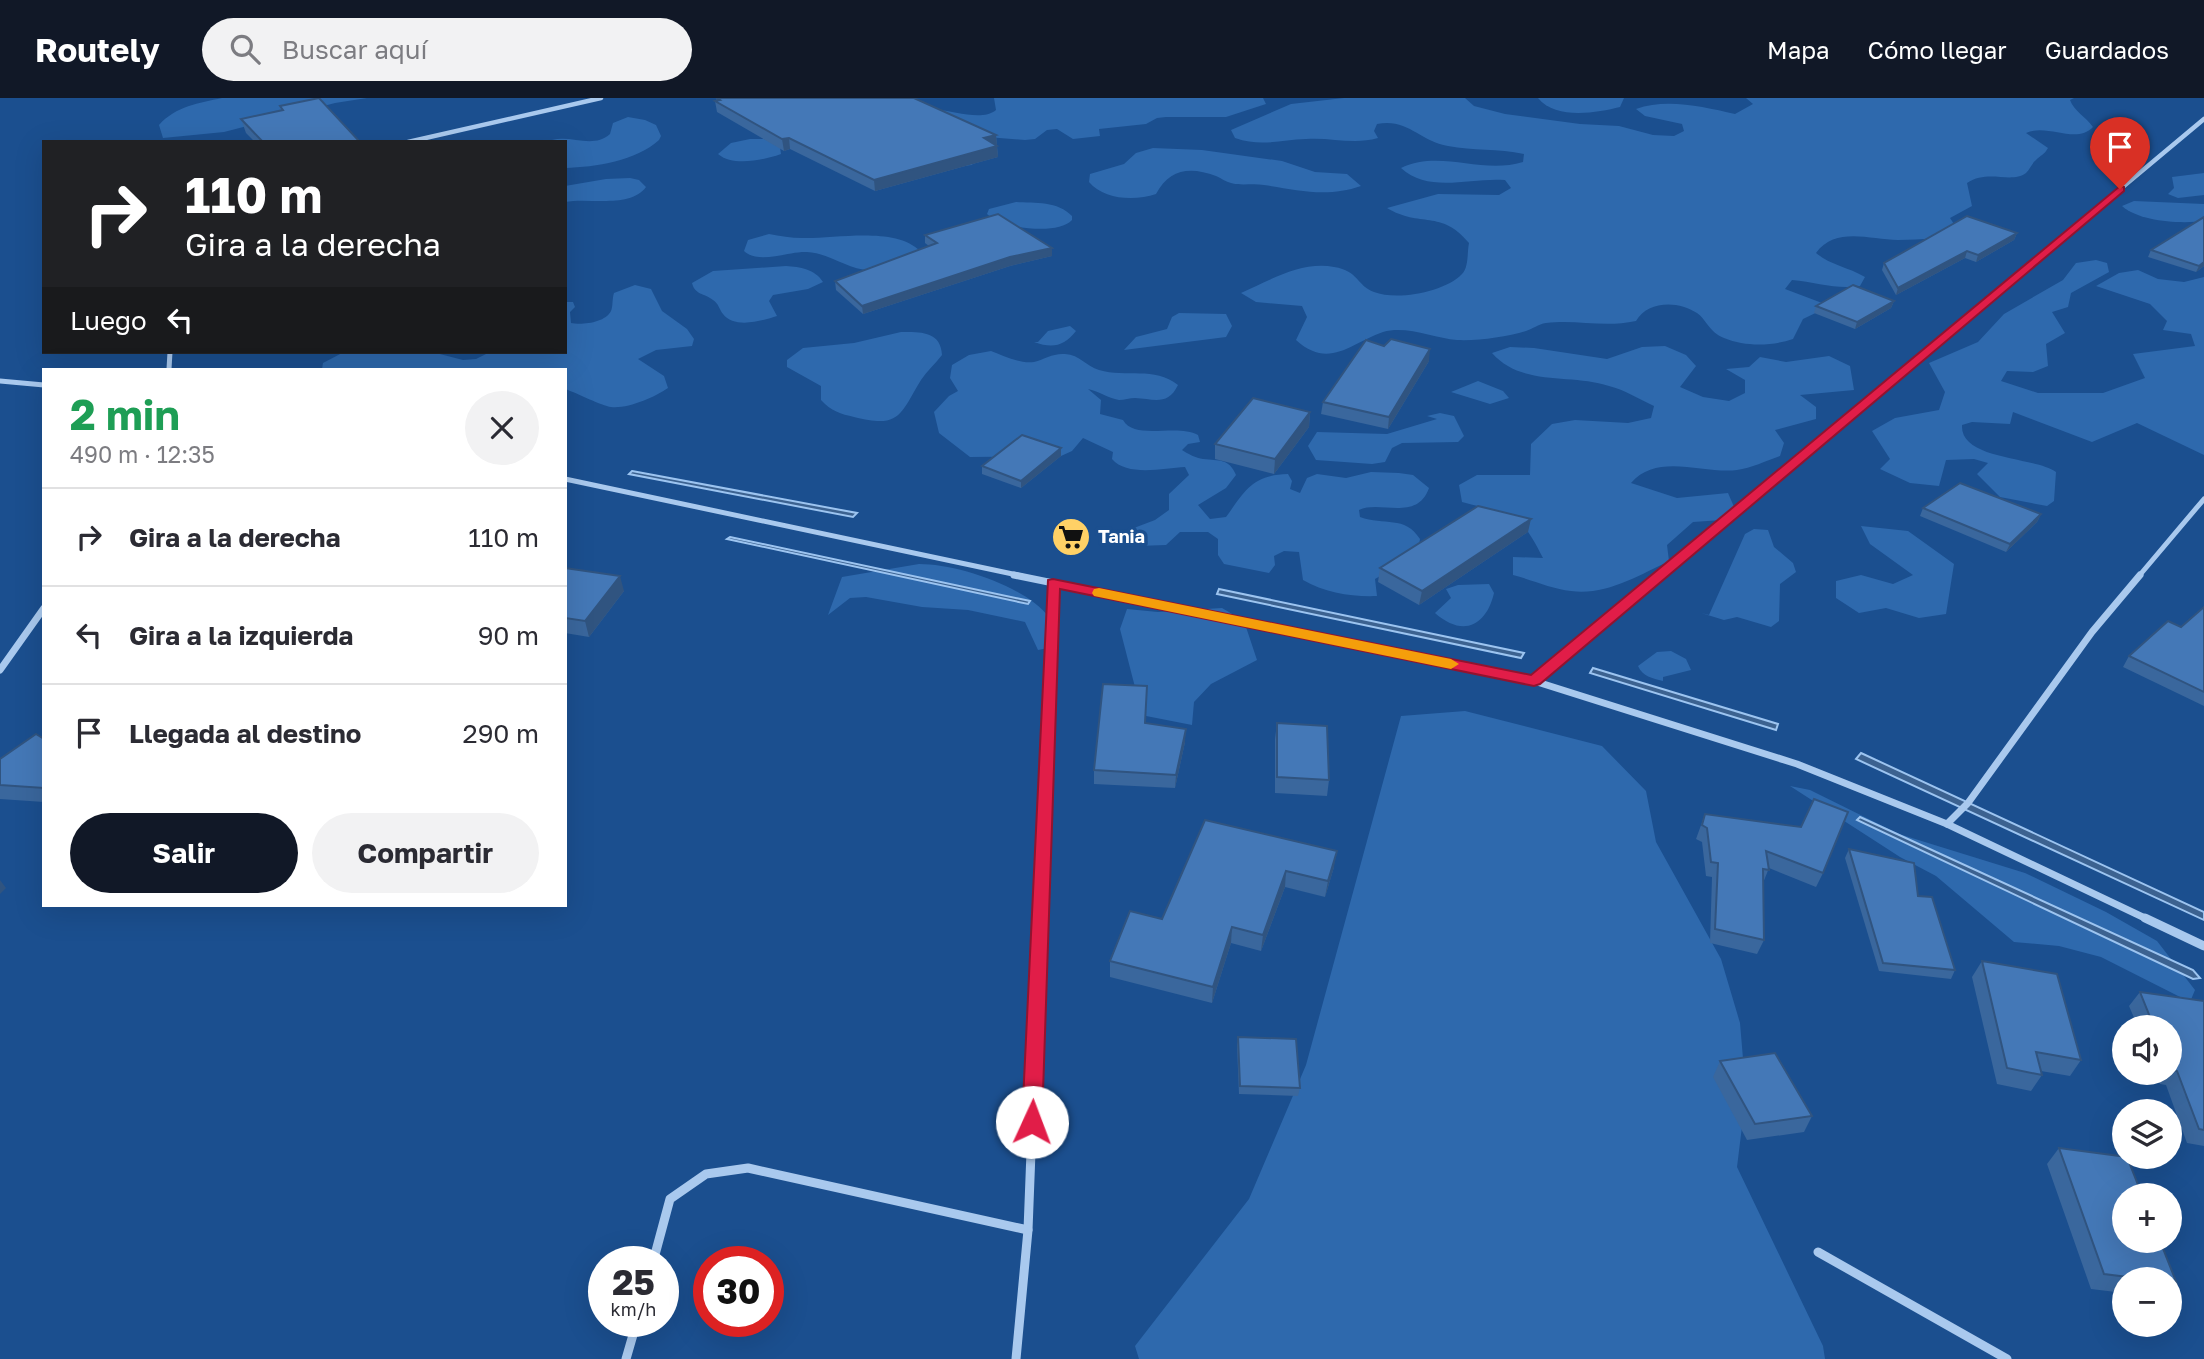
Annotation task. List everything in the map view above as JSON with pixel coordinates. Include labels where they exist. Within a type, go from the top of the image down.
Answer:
[{"type":"street","points":[[417,140],[601,98]]},
{"type":"street","points":[[1534,681],[2204,119]]},
{"type":"street","points":[[0,381],[42,386]]},
{"type":"street","points":[[567,479],[1053,583],[1534,681],[1797,764],[1947,824],[2204,946]]},
{"type":"street","points":[[1947,824],[1968,803],[2098,625],[2204,499]]},
{"type":"street","points":[[1016,1359],[1028,1230],[1053,583]]},
{"type":"street","points":[[0,670],[42,611]]},
{"type":"street","points":[[657,1246],[670,1199],[705,1174],[748,1168],[1028,1230]]},
{"type":"street","points":[[1818,1252],[2007,1359]]},
{"type":"street","points":[[626,1359],[632,1337]]},
{"type":"shaded area","points":[[222,98],[367,98],[335,103],[224,132],[163,138],[159,125],[173,113],[188,106]]},
{"type":"shaded area","points":[[994,98],[1263,98],[1266,104],[1226,117],[1166,117],[1146,124],[1099,129],[1100,136],[1073,139],[1057,129],[1047,130],[1035,139],[987,137],[972,165],[962,166],[936,110],[983,115],[996,110]]},
{"type":"shaded area","points":[[1344,98],[1465,98],[1474,106],[1505,114],[1619,126],[1653,135],[1674,136],[1684,131],[1682,124],[1645,116],[1636,109],[1673,104],[1735,114],[1753,104],[1746,98],[2074,98],[2070,100],[2072,104],[2093,127],[2078,134],[2043,130],[2026,133],[2048,148],[2045,152],[2020,176],[1983,177],[1967,183],[1972,206],[1950,218],[1956,227],[1942,239],[1898,240],[1854,236],[1833,240],[1824,245],[1816,253],[1865,277],[1860,286],[1851,287],[1792,280],[1785,289],[1830,306],[1803,319],[1793,339],[1759,344],[1732,341],[1715,332],[1689,309],[1664,305],[1647,309],[1636,321],[1601,324],[1546,323],[1526,331],[1483,339],[1448,339],[1392,330],[1330,354],[1308,349],[1296,340],[1307,317],[1302,306],[1256,302],[1241,293],[1298,269],[1322,266],[1342,269],[1368,289],[1384,295],[1407,295],[1444,286],[1464,271],[1469,243],[1449,226],[1399,214],[1387,208],[1438,194],[1499,195],[1511,188],[1505,180],[1451,183],[1424,180],[1401,168],[1431,161],[1507,165],[1523,162],[1524,154],[1448,146],[1429,140],[1405,127],[1388,123],[1377,124],[1374,131],[1378,138],[1360,141],[1315,139],[1253,142],[1235,138],[1231,130],[1291,104]]},
{"type":"shaded area","points":[[1538,98],[1624,98],[1620,107],[1577,113],[1555,110]]},
{"type":"shaded area","points":[[628,117],[645,120],[656,125],[661,136],[650,147],[627,158],[567,168],[567,140],[552,140],[560,139],[597,141],[610,134],[613,123]]},
{"type":"shaded area","points":[[764,139],[780,147],[781,154],[740,161],[718,154],[731,143]]},
{"type":"shaded area","points":[[1153,148],[1202,150],[1282,161],[1315,172],[1347,174],[1361,186],[1336,192],[1312,192],[1260,184],[1235,184],[1206,173],[1189,171],[1167,179],[1156,194],[1130,198],[1111,196],[1089,182],[1090,174],[1124,164],[1136,153]]},
{"type":"shaded area","points":[[2204,173],[2204,195],[2178,198],[2168,194],[2174,188],[2172,177]]},
{"type":"shaded area","points":[[630,178],[639,180],[646,187],[630,198],[567,202],[567,186]]},
{"type":"shaded area","points":[[2134,201],[2204,204],[2204,221],[2173,222],[2139,216],[2122,206]]},
{"type":"shaded area","points":[[1016,202],[1053,205],[1066,211],[1072,216],[1072,220],[1065,225],[1042,229],[1004,223],[987,214],[989,209]]},
{"type":"shaded area","points":[[769,234],[802,238],[880,236],[909,243],[920,251],[869,270],[815,253],[799,252],[758,257],[744,251],[748,240]]},
{"type":"shaded area","points":[[2096,260],[2107,263],[2109,272],[2071,293],[2068,307],[2052,312],[2065,333],[2046,344],[2048,366],[2033,372],[2007,371],[2001,381],[2038,393],[2103,393],[2145,378],[2133,354],[2195,346],[2191,334],[2163,330],[2167,321],[2150,304],[2096,286],[2119,273],[2138,270],[2158,279],[2184,282],[2204,277],[2204,455],[2137,423],[2092,442],[2013,412],[2010,424],[1972,422],[1962,425],[1965,436],[1973,445],[1985,451],[2056,472],[2054,501],[2047,506],[2000,497],[1977,474],[1988,463],[1974,459],[1946,460],[1939,486],[1910,483],[1880,469],[1890,459],[1872,431],[1895,418],[1939,410],[1945,392],[1929,363],[1978,342],[2004,314],[2063,280],[2076,263]]},
{"type":"shaded area","points":[[786,266],[811,271],[823,282],[808,289],[773,295],[769,301],[777,316],[756,322],[741,323],[728,319],[715,302],[698,292],[692,283],[713,271]]},
{"type":"shaded area","points":[[635,285],[651,289],[662,311],[687,329],[694,339],[692,346],[656,350],[638,359],[664,376],[668,388],[633,404],[607,406],[567,390],[567,368],[322,368],[323,363],[340,354],[440,354],[463,360],[476,359],[486,354],[567,354],[567,302],[573,302],[575,307],[570,312],[571,323],[593,322],[604,318],[611,311],[614,293]]},
{"type":"shaded area","points":[[1179,313],[1226,314],[1232,326],[1226,337],[1124,350],[1136,337],[1167,329],[1172,317]]},
{"type":"shaded area","points":[[1070,326],[1076,331],[1058,345],[1034,342],[1038,342],[1048,331]]},
{"type":"shaded area","points":[[901,332],[922,333],[934,337],[941,347],[942,355],[923,377],[903,410],[890,420],[870,420],[836,412],[821,400],[821,386],[787,367],[787,360],[803,348],[854,343]]},
{"type":"shaded area","points":[[1665,346],[1686,355],[1696,366],[1680,387],[1703,397],[1729,401],[1745,393],[1745,380],[1726,369],[1749,367],[1760,357],[1786,362],[1829,356],[1850,366],[1854,390],[1800,395],[1816,407],[1816,419],[1775,430],[1784,443],[1780,456],[1737,470],[1681,466],[1654,468],[1631,483],[1677,498],[1728,493],[1735,509],[1722,520],[1693,522],[1667,545],[1669,561],[1622,583],[1584,592],[1557,588],[1513,575],[1513,557],[1543,558],[1534,542],[1520,522],[1512,517],[1462,502],[1459,485],[1477,475],[1530,475],[1531,444],[1552,424],[1575,420],[1628,423],[1651,418],[1654,406],[1626,392],[1594,382],[1517,371],[1492,353],[1510,347],[1534,348],[1607,359],[1642,347]]},
{"type":"shaded area","points":[[991,351],[1023,362],[1065,354],[1079,358],[1099,370],[1150,374],[1169,379],[1178,385],[1170,396],[1160,400],[1119,400],[1088,389],[1101,400],[1100,414],[1123,420],[1137,430],[1179,431],[1198,435],[1200,442],[1188,444],[1182,450],[1198,458],[1223,461],[1230,466],[1236,475],[1226,488],[1198,505],[1210,519],[1226,517],[1251,486],[1266,477],[1288,474],[1292,481],[1290,489],[1300,493],[1307,478],[1317,474],[1346,478],[1371,472],[1413,475],[1429,488],[1416,504],[1359,510],[1360,517],[1408,527],[1420,539],[1417,555],[1375,579],[1377,596],[1368,596],[1330,591],[1303,580],[1299,552],[1284,551],[1274,556],[1275,565],[1269,573],[1224,564],[1218,555],[1218,539],[1208,532],[1180,532],[1166,545],[1137,546],[1127,540],[1126,531],[1155,520],[1169,510],[1169,494],[1189,475],[1185,467],[1146,470],[1127,468],[1112,459],[1113,452],[1083,438],[1072,451],[1061,456],[970,457],[939,433],[934,412],[949,396],[958,391],[950,378],[952,365],[969,355]]},
{"type":"shaded area","points":[[1478,381],[1503,391],[1509,398],[1490,404],[1451,392]]},
{"type":"shaded area","points":[[1440,413],[1454,416],[1464,436],[1458,442],[1402,443],[1392,448],[1385,462],[1372,464],[1316,460],[1308,446],[1317,432],[1387,434],[1437,419],[1427,416]]},
{"type":"shaded area","points":[[632,471],[857,513],[853,517],[629,474]]},
{"type":"shaded area","points":[[1861,526],[1908,531],[1954,564],[1946,614],[1919,618],[1886,608],[1859,613],[1836,598],[1836,581],[1861,575],[1893,584],[1913,575],[1870,544]]},
{"type":"shaded area","points":[[1754,529],[1768,530],[1774,547],[1793,563],[1796,572],[1780,584],[1779,621],[1771,627],[1737,617],[1724,620],[1701,613],[1709,615],[1745,534]]},
{"type":"shaded area","points":[[730,537],[1030,601],[1028,604],[727,539]]},
{"type":"shaded area","points":[[919,564],[971,573],[1024,596],[1052,621],[1057,637],[1053,647],[1038,650],[1025,622],[968,610],[922,607],[866,597],[850,598],[828,615],[842,577]]},
{"type":"shaded area","points":[[1489,584],[1494,593],[1490,605],[1479,621],[1472,625],[1454,625],[1435,613],[1451,598],[1446,589],[1458,585]]},
{"type":"shaded area","points":[[1219,589],[1524,653],[1521,658],[1217,594]]},
{"type":"shaded area","points":[[1222,608],[1244,621],[1257,660],[1211,684],[1194,702],[1192,725],[1136,714],[1136,691],[1120,629],[1127,609],[1158,612]]},
{"type":"shaded area","points":[[1671,651],[1686,659],[1691,670],[1663,677],[1663,681],[1645,675],[1640,670],[1638,666],[1657,652]]},
{"type":"shaded area","points":[[1593,668],[1778,724],[1776,730],[1590,673]]},
{"type":"shaded area","points":[[1465,711],[1602,746],[1646,791],[1656,842],[1721,959],[1740,1023],[1746,1094],[1737,1167],[1823,1346],[1825,1359],[1139,1359],[1135,1346],[1249,1199],[1306,1065],[1401,716]]},
{"type":"shaded area","points":[[1861,753],[2204,912],[2204,920],[1856,759]]},
{"type":"shaded area","points":[[1790,786],[1810,790],[1899,834],[2025,873],[2106,912],[2157,941],[2195,990],[2190,1002],[2101,957],[2059,946],[2014,942],[1936,876],[1900,857]]},
{"type":"shaded area","points":[[1860,817],[2193,970],[2200,978],[2193,979],[1857,820]]},
{"type":"building","points":[[319,98],[358,140],[261,140],[241,119],[283,110],[280,106]]},
{"type":"building","points":[[717,98],[914,98],[996,135],[984,138],[997,146],[874,180],[789,138],[782,139],[715,101],[720,100]]},
{"type":"building","points":[[998,214],[1052,248],[1010,257],[862,306],[835,281],[937,243],[925,235]]},
{"type":"building","points":[[1967,216],[2017,233],[1978,255],[1967,251],[1898,288],[1884,263]]},
{"type":"building","points":[[2204,217],[2204,262],[2199,266],[2151,250]]},
{"type":"building","points":[[1853,285],[1894,301],[1857,322],[1816,306]]},
{"type":"building","points":[[1391,339],[1430,349],[1389,417],[1323,402],[1366,340],[1384,346]]},
{"type":"building","points":[[1253,398],[1310,412],[1275,459],[1215,444]]},
{"type":"building","points":[[1022,435],[1061,448],[1021,481],[982,466]]},
{"type":"building","points":[[1960,483],[2041,514],[2010,544],[1923,508]]},
{"type":"building","points":[[1478,506],[1531,519],[1422,591],[1380,568]]},
{"type":"building","points":[[567,568],[620,576],[585,621],[567,618]]},
{"type":"building","points":[[2204,607],[2204,692],[2129,656],[2168,621],[2181,627]]},
{"type":"building","points":[[1103,684],[1147,686],[1145,723],[1186,729],[1176,775],[1094,770]]},
{"type":"building","points":[[1277,723],[1327,726],[1329,780],[1277,777]]},
{"type":"building","points":[[36,734],[42,738],[42,788],[0,785],[0,759]]},
{"type":"building","points":[[1814,799],[1848,812],[1823,873],[1766,851],[1769,870],[1763,869],[1764,940],[1715,929],[1718,863],[1711,862],[1707,828],[1702,825],[1705,814],[1801,827]]},
{"type":"building","points":[[1205,820],[1337,851],[1328,881],[1286,871],[1263,935],[1232,927],[1213,987],[1110,961],[1130,911],[1162,919]]},
{"type":"building","points":[[1849,849],[1914,863],[1918,896],[1932,897],[1955,970],[1883,963]]},
{"type":"building","points":[[1982,961],[2057,974],[2081,1060],[2036,1052],[2042,1075],[2007,1068]]},
{"type":"building","points":[[2140,992],[2204,1001],[2204,1130],[2199,1129],[2182,1084],[2182,1015],[2149,1015]]},
{"type":"building","points":[[1238,1037],[1296,1039],[1300,1088],[1240,1086]]},
{"type":"building","points":[[1775,1053],[1812,1116],[1755,1124],[1720,1061]]},
{"type":"building","points":[[2059,1148],[2112,1155],[2112,1169],[2132,1169],[2137,1183],[2112,1183],[2112,1253],[2165,1253],[2170,1267],[2112,1267],[2112,1275],[2104,1274]]},
{"type":"slow traffic","points":[[1099,593],[1451,664]]},
{"type":"place","name":"Tania","points":[[1071,537]]},
{"type":"route","points":[[1032,1122],[1053,583],[1534,681],[2120,189]]}]
